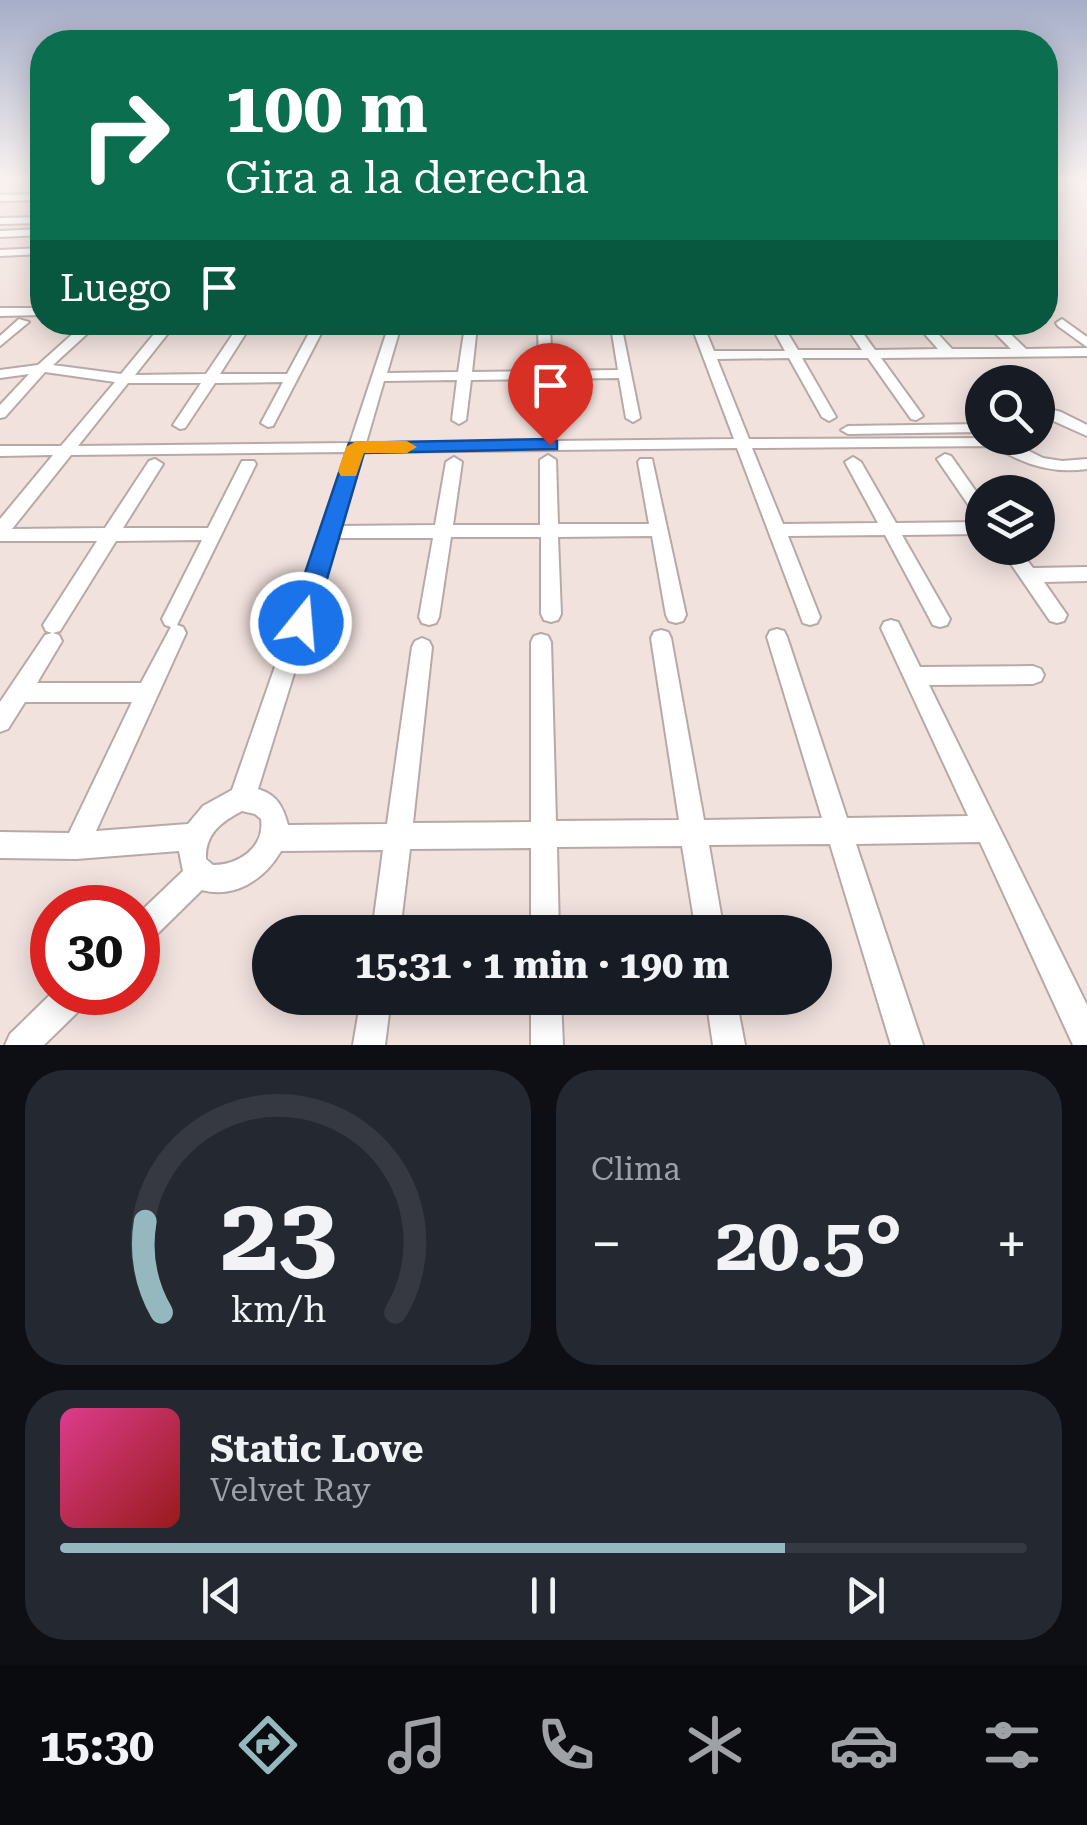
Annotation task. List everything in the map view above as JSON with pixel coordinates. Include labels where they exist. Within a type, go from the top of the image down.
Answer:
[{"type":"street","points":[[0,234],[30,233]]},
{"type":"street","points":[[0,252],[30,251]]},
{"type":"street","points":[[0,312],[30,312]]},
{"type":"street","points":[[0,342],[23,322]]},
{"type":"street","points":[[1062,323],[1087,343]]},
{"type":"street","points":[[0,414],[79,335]]},
{"type":"street","points":[[0,533],[160,335]]},
{"type":"street","points":[[175,438],[239,335]]},
{"type":"street","points":[[268,423],[314,335]]},
{"type":"street","points":[[242,800],[392,335]]},
{"type":"street","points":[[459,420],[470,335]]},
{"type":"street","points":[[544,335],[546,421]]},
{"type":"street","points":[[619,335],[632,418]]},
{"type":"street","points":[[701,335],[810,617]]},
{"type":"street","points":[[783,335],[828,416]]},
{"type":"street","points":[[857,335],[916,416]]},
{"type":"street","points":[[932,335],[948,353]]},
{"type":"street","points":[[1004,335],[1023,352]]},
{"type":"street","points":[[709,355],[1087,352]]},
{"type":"street","points":[[0,374],[42,368],[124,379],[291,378]]},
{"type":"street","points":[[378,377],[625,374]]},
{"type":"street","points":[[1055,414],[1087,431]]},
{"type":"street","points":[[742,438],[965,429]]},
{"type":"street","points":[[0,451],[175,438],[358,442],[965,439]]},
{"type":"street","points":[[0,440],[70,445]]},
{"type":"street","points":[[1023,455],[1051,465],[1087,464]]},
{"type":"street","points":[[945,459],[965,488]]},
{"type":"street","points":[[548,460],[550,614]]},
{"type":"street","points":[[429,616],[454,462]]},
{"type":"street","points":[[646,462],[676,615]]},
{"type":"street","points":[[853,462],[940,618]]},
{"type":"street","points":[[0,722],[155,464]]},
{"type":"street","points":[[76,846],[248,464]]},
{"type":"street","points":[[777,530],[965,528]]},
{"type":"street","points":[[329,532],[658,530]]},
{"type":"street","points":[[0,533],[214,534]]},
{"type":"street","points":[[1021,565],[1057,615]]},
{"type":"street","points":[[1029,575],[1087,574]]},
{"type":"street","points":[[891,628],[1087,1039]]},
{"type":"street","points":[[661,638],[707,915]]},
{"type":"street","points":[[777,638],[907,1045]]},
{"type":"street","points":[[541,642],[544,915]]},
{"type":"street","points":[[388,915],[422,648]]},
{"type":"street","points":[[914,676],[1034,675]]},
{"type":"street","points":[[19,692],[148,693]]},
{"type":"street","points":[[242,800],[258,801],[270,809],[276,822],[274,838],[262,860],[241,876],[218,881],[199,874],[192,858],[195,838],[214,812],[242,800]]},
{"type":"street","points":[[274,838],[399,840],[986,830]]},
{"type":"street","points":[[0,845],[76,846],[195,838]]},
{"type":"street","points":[[160,912],[199,874]]},
{"type":"street","points":[[21,1045],[52,1015]]},
{"type":"street","points":[[369,1045],[373,1015]]},
{"type":"street","points":[[546,1015],[547,1045]]},
{"type":"street","points":[[724,1015],[729,1045]]},
{"type":"slow traffic","points":[[348,471],[356,447],[407,447]]},
{"type":"route","points":[[301,623],[356,447],[550,445]]}]
